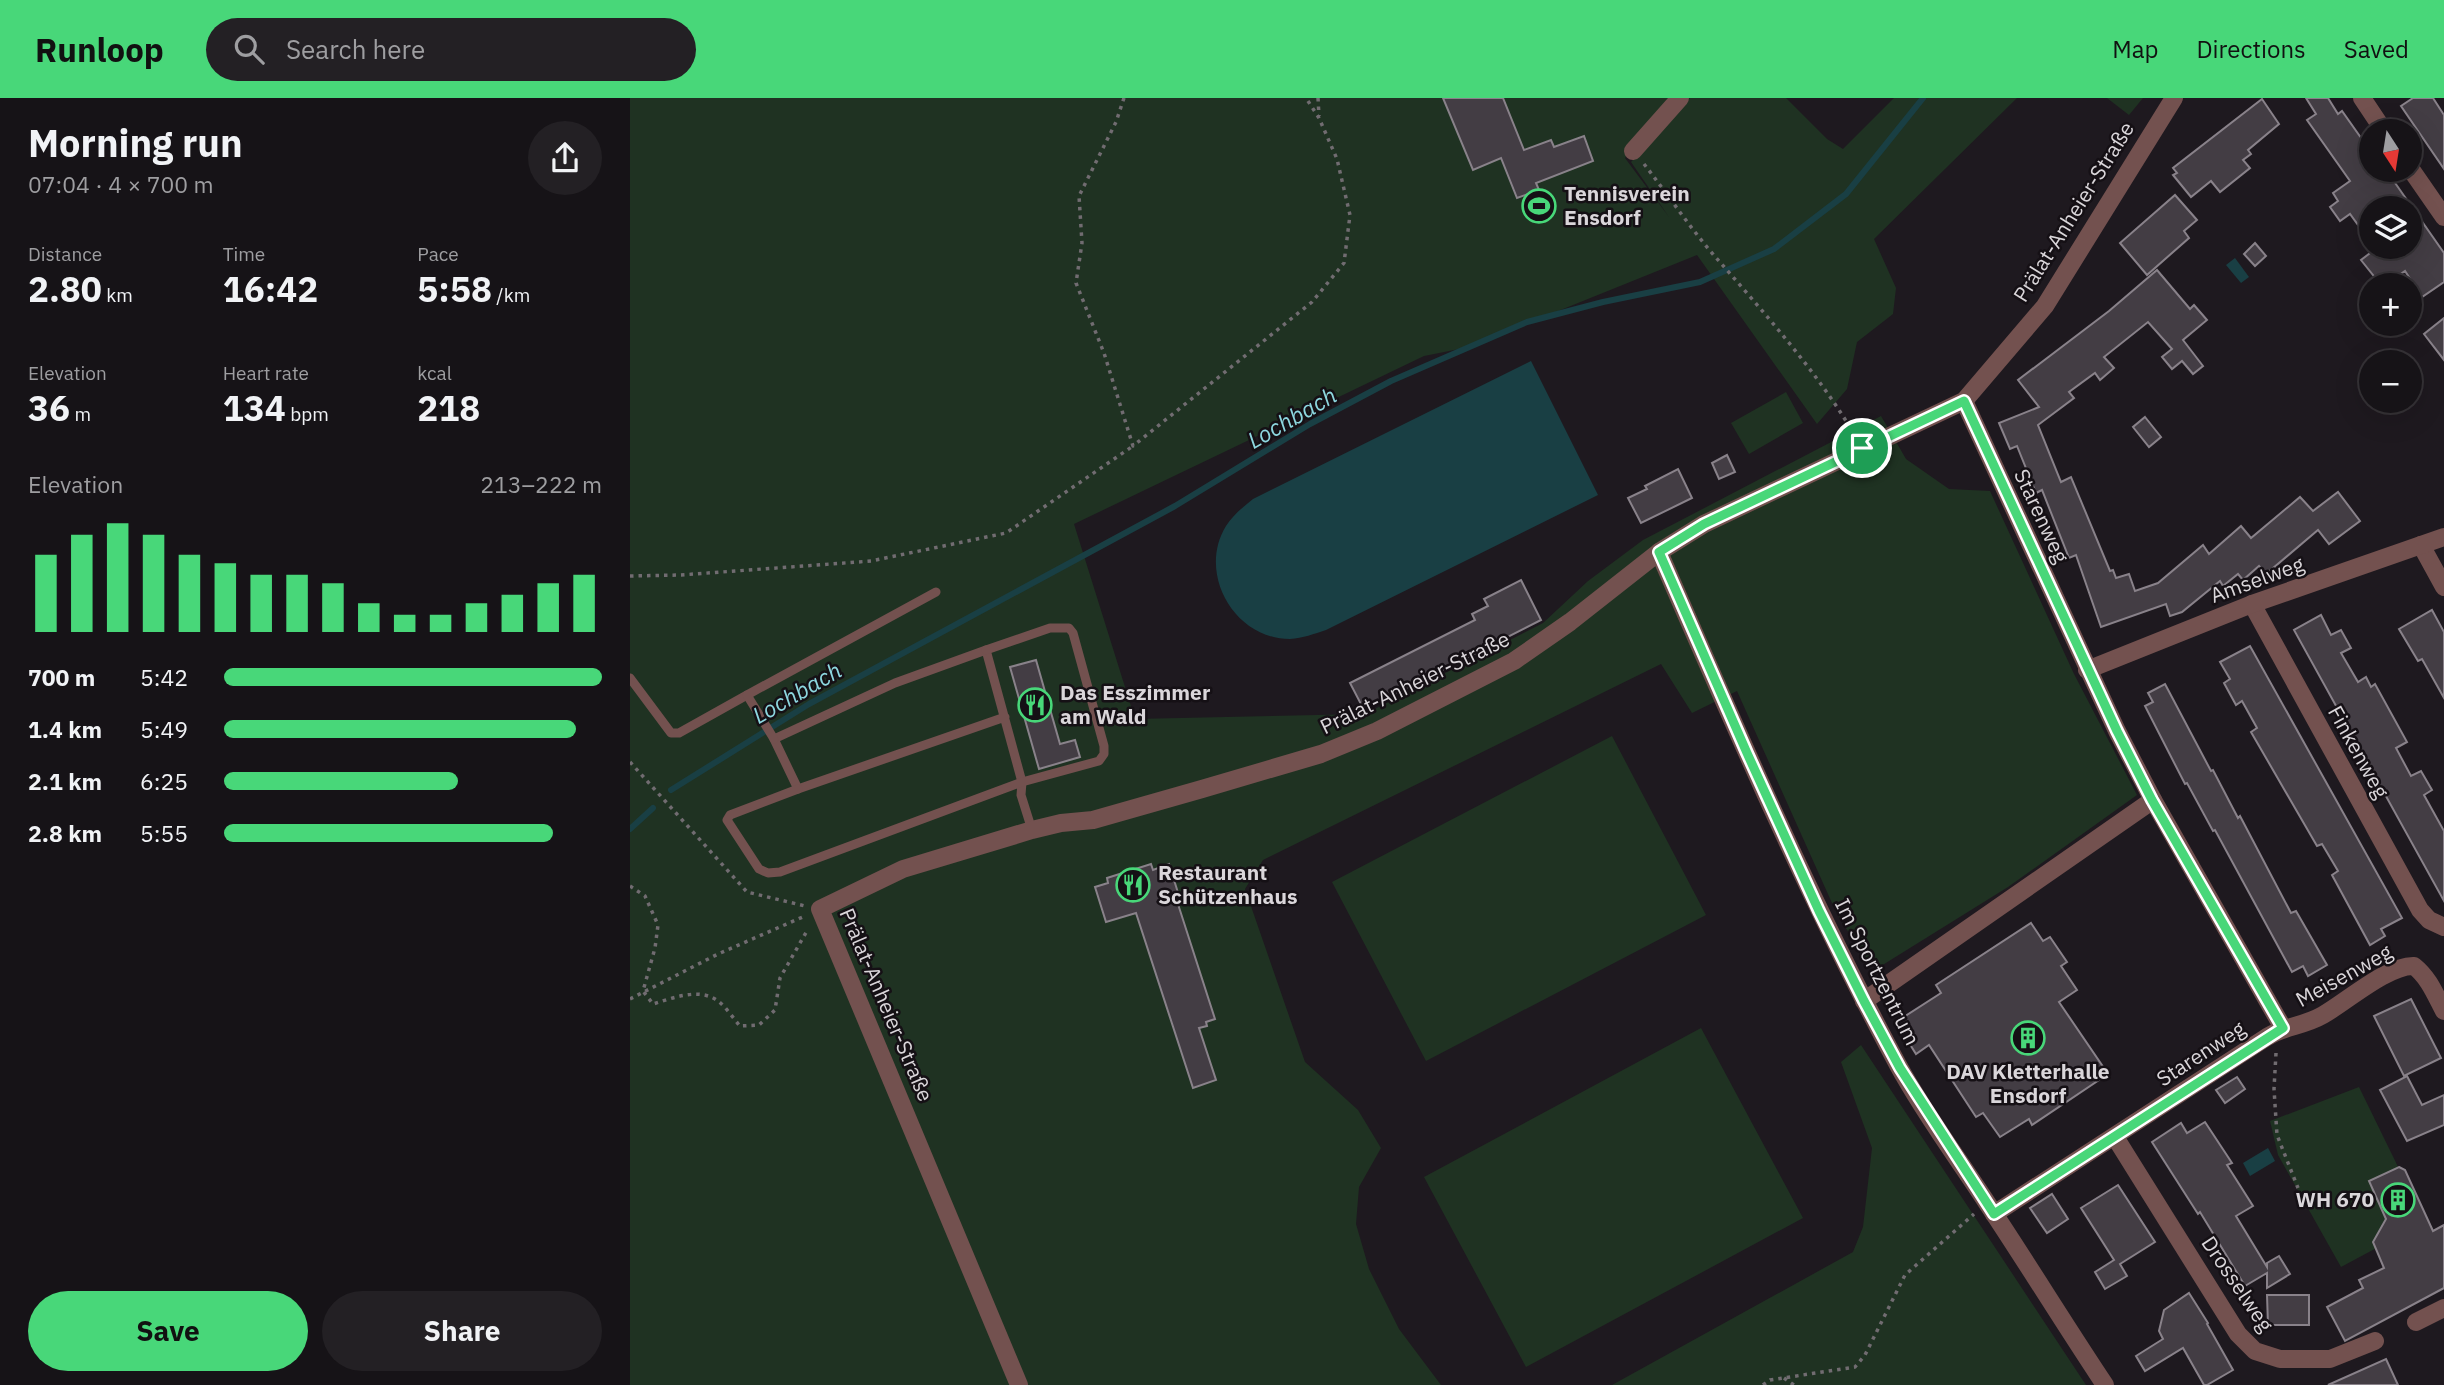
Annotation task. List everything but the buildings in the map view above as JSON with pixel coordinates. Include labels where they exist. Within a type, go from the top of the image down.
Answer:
[{"type":"street","points":[[1633,151],[1680,98]]},
{"type":"street","name":"Prälat-Anheier-Straße","points":[[1019,1385],[820,909],[903,869],[1032,830],[1061,823],[1093,820],[1148,805],[1321,754],[1377,731],[1523,656],[1659,552],[1704,524],[1964,401],[2045,306],[2174,98]]},
{"type":"street","points":[[2362,98],[2376,119]]},
{"type":"street","points":[[2420,182],[2444,216]]},
{"type":"street","name":"Starenweg","points":[[1964,401],[2087,670],[2152,800],[2277,1031],[2115,1137],[1991,1209]]},
{"type":"street","name":"Amselweg","points":[[2087,670],[2252,604],[2444,537]]},
{"type":"street","points":[[2421,545],[2444,587]]},
{"type":"street","name":"Im Sportzentrum","points":[[1659,552],[1819,911],[1864,1001],[1900,1068],[2105,1385]]},
{"type":"street","name":"Finkenweg","points":[[2252,604],[2407,888],[2420,910],[2436,923]]},
{"type":"street","points":[[1864,1001],[2152,800]]},
{"type":"street","name":"Meisenweg","points":[[2277,1031],[2299,1026],[2322,1016],[2396,968],[2407,966],[2414,966],[2428,979],[2444,1011]]},
{"type":"street","name":"Drosselweg","points":[[2115,1137],[2238,1334],[2255,1350],[2280,1359],[2330,1359],[2375,1341]]},
{"type":"street","points":[[2416,1322],[2444,1308]]},
{"type":"lane","points":[[630,678],[671,733],[679,733],[936,592]]},
{"type":"lane","points":[[774,739],[895,683],[1050,628],[1069,628],[1073,633],[1104,754],[1094,764],[1022,782],[780,872],[768,873],[759,869],[727,820],[730,815],[1004,717]]},
{"type":"lane","points":[[986,650],[1022,782],[1021,795],[1032,830]]},
{"type":"lane","points":[[747,695],[774,739],[798,789]]},
{"type":"path","points":[[1124,98],[1116,122],[1079,196],[1083,243],[1076,283],[1104,353],[1133,446]]},
{"type":"path","points":[[630,576],[681,575],[871,561],[1006,533],[1133,446],[1312,302],[1344,263],[1350,215],[1337,159],[1319,118],[1306,98]]},
{"type":"path","points":[[1318,98],[1319,118]]},
{"type":"path","points":[[1633,151],[1717,260],[1739,283],[1838,406],[1862,448]]},
{"type":"path","points":[[630,762],[747,892],[820,909]]},
{"type":"path","points":[[630,886],[645,896],[658,925],[655,948],[643,991]]},
{"type":"path","points":[[630,999],[718,954],[820,909]]},
{"type":"path","points":[[643,991],[653,1003],[703,993],[718,1000],[740,1026],[759,1025],[775,1010],[780,978],[820,909]]},
{"type":"path","points":[[2277,1031],[2274,1089],[2277,1135],[2298,1188]]},
{"type":"path","points":[[1763,1385],[1770,1380],[1855,1367],[1865,1355],[1905,1275],[1991,1209]]},
{"type":"path","points":[[1784,1378],[1794,1385]]},
{"type":"green space","points":[[630,98],[1670,98],[1625,158],[1669,217],[1631,162],[1690,98],[1786,98],[1827,139],[1843,149],[1894,98],[2017,98],[1874,239],[1896,288],[1893,314],[1857,342],[1847,389],[1817,424],[1697,255],[1469,347],[1424,356],[1074,524],[1135,719],[1365,714],[1543,623],[1588,581],[1643,540],[1881,416],[1906,459],[1949,489],[1990,491],[2074,674],[2137,795],[2008,887],[1881,966],[1867,962],[1836,912],[1737,691],[1692,713],[1661,664],[1263,860],[1245,889],[1305,1062],[1358,1110],[1381,1148],[1359,1187],[1356,1224],[1369,1269],[1399,1329],[1441,1385],[630,1385]]},
{"type":"green space","points":[[2107,98],[2143,98],[2129,115]]},
{"type":"green space","points":[[1786,392],[1803,423],[1749,454],[1731,423]]},
{"type":"green space","points":[[1612,736],[1706,915],[1426,1061],[1332,882]]},
{"type":"green space","points":[[1701,1028],[1803,1218],[1526,1367],[1424,1177]]},
{"type":"green space","points":[[1861,1045],[2086,1385],[1612,1385],[1853,1252],[1863,1227],[1872,1148],[1841,1062]]},
{"type":"green space","points":[[2359,1087],[2425,1222],[2341,1267],[2278,1155],[2270,1121]]},
{"type":"water","points":[[2235,258],[2249,277],[2241,283],[2226,265]]},
{"type":"water","points":[[1531,361],[1598,495],[1326,630],[1290,639],[1270,636],[1252,628],[1237,616],[1226,600],[1216,563],[1218,544],[1226,526],[1242,508],[1253,499]]},
{"type":"water","points":[[2268,1148],[2275,1161],[2250,1176],[2243,1163]]},
{"type":"waterway","name":"Lochbach","points":[[671,790],[809,704],[1175,506],[1310,424],[1391,381],[1527,322],[1603,302],[1700,282],[1774,249],[1846,194],[1923,98]]},
{"type":"waterway","name":"Lochbach","points":[[630,829],[653,808]]},
{"type":"place","name":"Tennisverein Ensdorf","points":[[1539,206]]},
{"type":"place","name":"Das Esszimmer am Wald","points":[[1035,705]]},
{"type":"place","name":"Restaurant Schützenhaus","points":[[1133,885]]},
{"type":"place","name":"DAV Kletterhalle Ensdorf","points":[[2028,1038]]},
{"type":"place","name":"WH 670","points":[[2398,1200]]},
{"type":"route","points":[[1964,401],[2087,670],[2152,800],[2283,1028],[1994,1214],[1900,1068],[1864,1001],[1819,911],[1659,552],[1704,524],[1862,448],[1964,401]]}]
